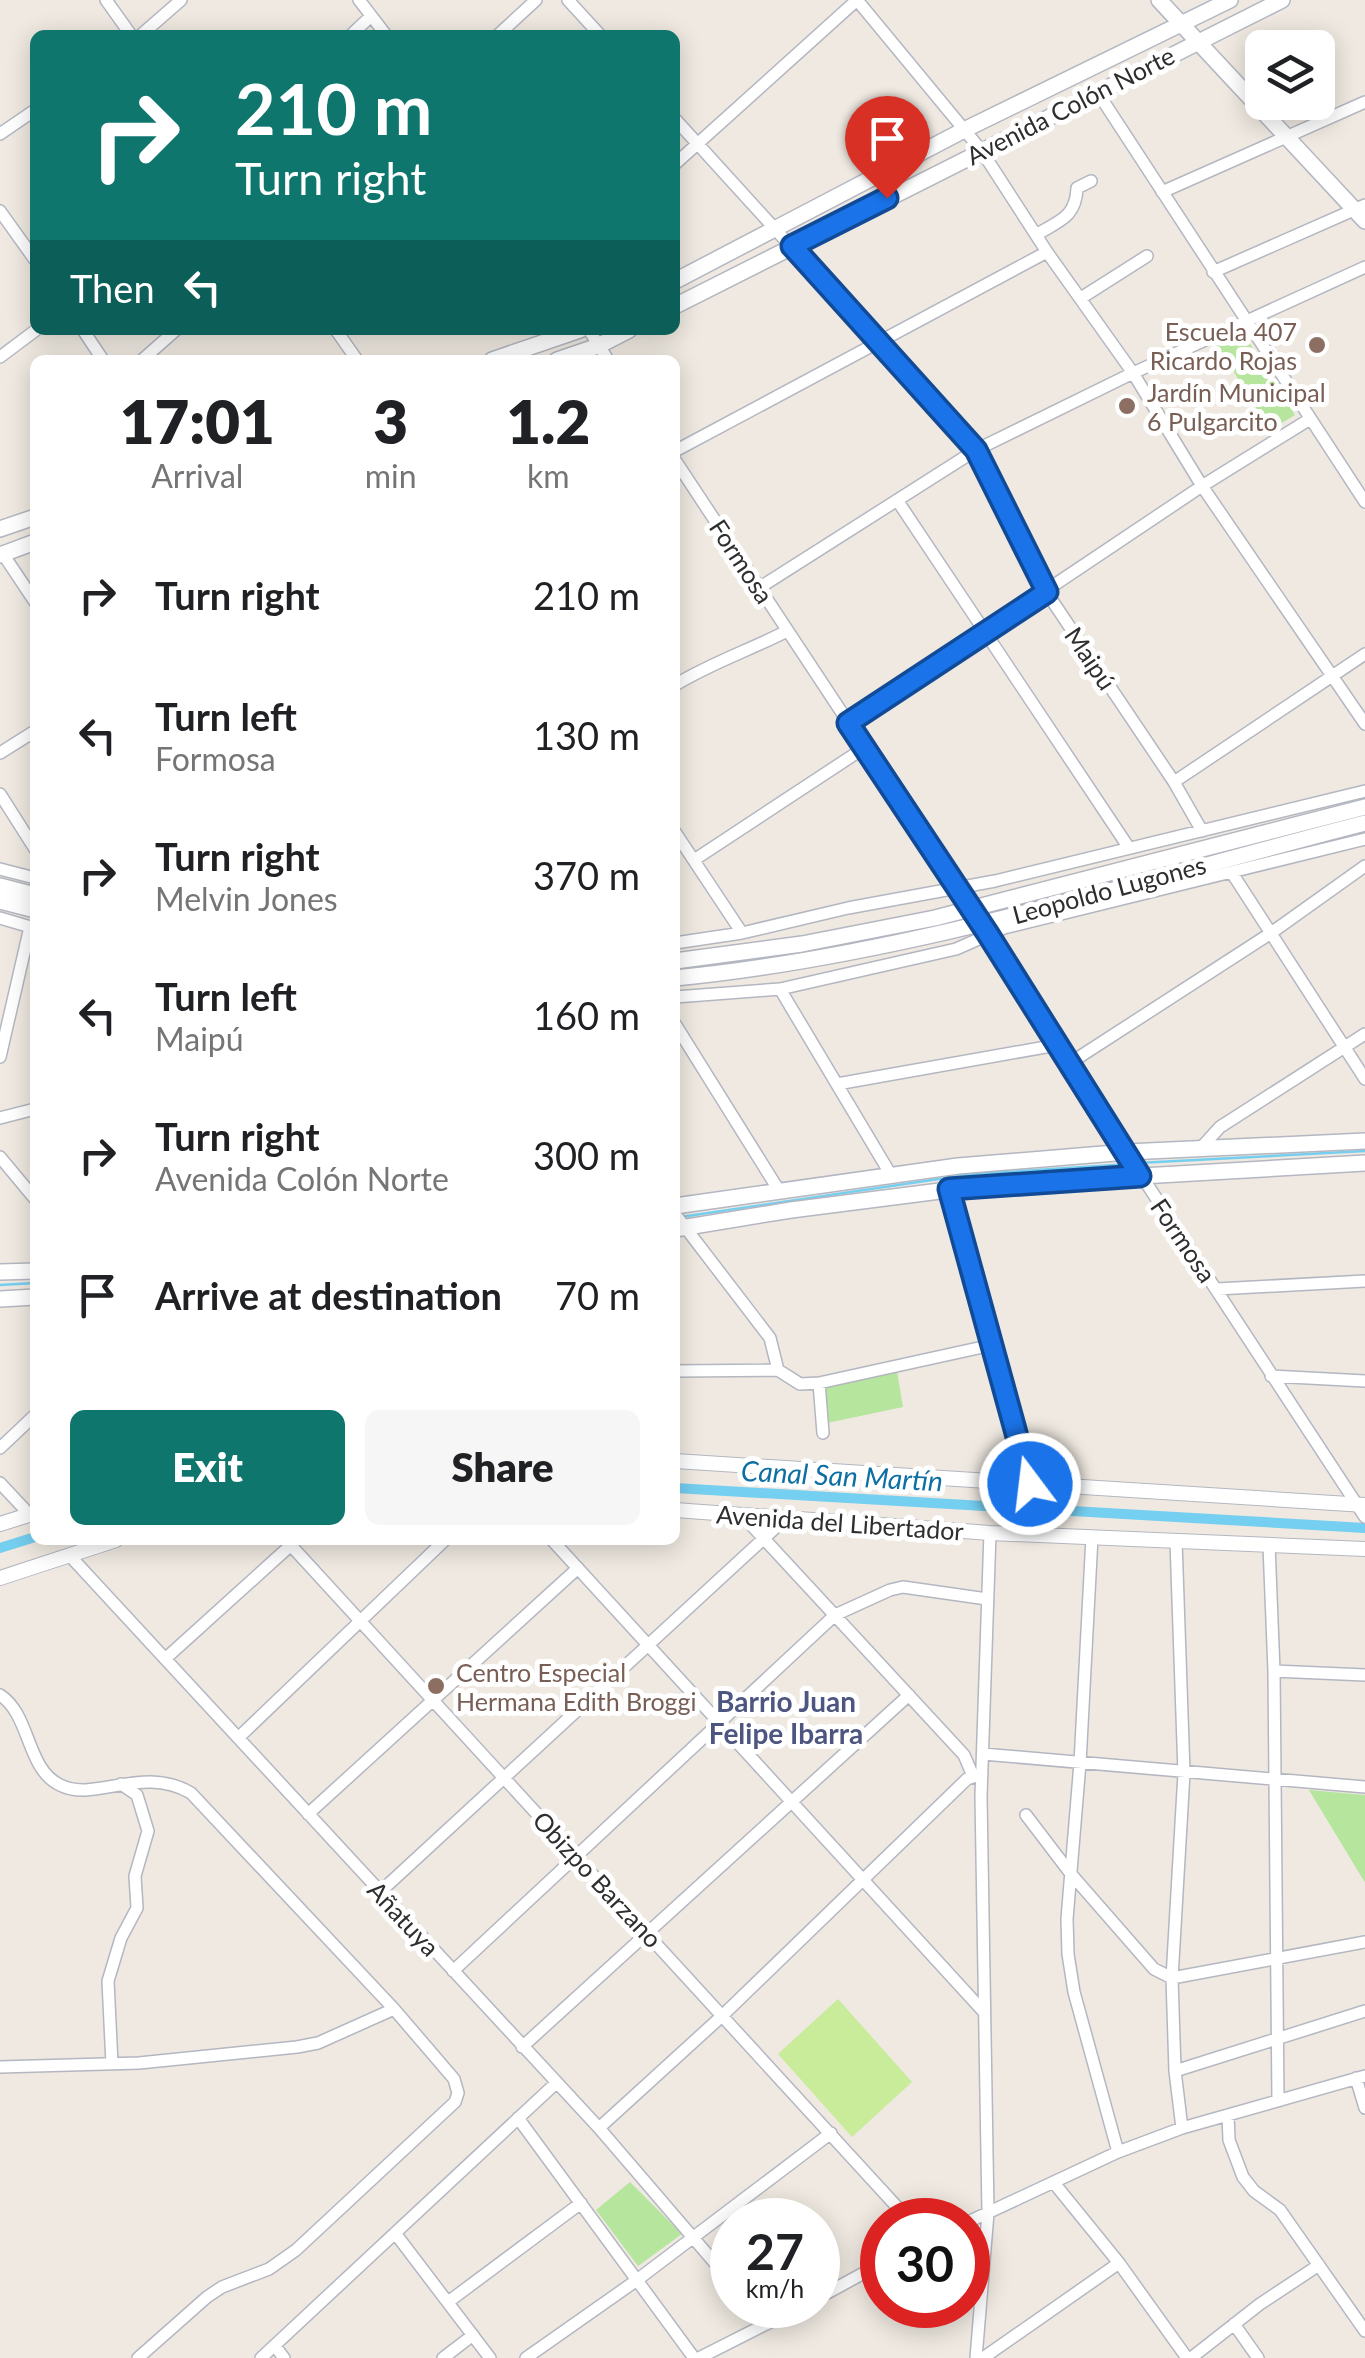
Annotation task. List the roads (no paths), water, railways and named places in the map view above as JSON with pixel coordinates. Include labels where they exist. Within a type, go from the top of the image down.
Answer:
[{"type":"main road","points":[[1160,0],[1362,212]]},
{"type":"main road","name":"Avenida Colón Norte","points":[[680,278],[966,129],[1230,0]]},
{"type":"main road","name":"Avenida Colón Norte","points":[[680,303],[1282,0]]},
{"type":"main road","points":[[507,355],[565,335]]},
{"type":"main road","points":[[603,353],[623,335]]},
{"type":"main road","points":[[0,529],[30,519]]},
{"type":"main road","points":[[2,554],[30,544]]},
{"type":"main road","name":"Leopoldo Lugones","points":[[680,960],[979,922],[1365,807]]},
{"type":"main road","name":"Leopoldo Lugones","points":[[680,977],[782,963],[979,922],[1365,823]]},
{"type":"main road","points":[[0,886],[30,893]]},
{"type":"main road","points":[[0,901],[30,920]]},
{"type":"main road","points":[[680,1219],[949,1189],[1134,1164],[1200,1149],[1365,1141]]},
{"type":"main road","points":[[680,1218],[778,1190],[891,1175],[1134,1164],[1365,1163]]},
{"type":"main road","points":[[0,1272],[30,1271]]},
{"type":"main road","points":[[0,1299],[30,1297]]},
{"type":"street","points":[[106,0],[127,30]]},
{"type":"street","points":[[147,30],[181,0]]},
{"type":"street","points":[[359,0],[382,30]]},
{"type":"street","points":[[503,30],[536,0]]},
{"type":"street","points":[[568,0],[595,30]]},
{"type":"street","points":[[680,159],[857,0],[981,150],[1047,252],[1133,372],[1202,486],[1365,724]]},
{"type":"street","points":[[356,30],[371,16]]},
{"type":"street","points":[[1098,92],[1365,502]]},
{"type":"street","points":[[1162,192],[1365,102]]},
{"type":"street","points":[[0,134],[30,113]]},
{"type":"street","name":"Maipú","points":[[680,125],[976,450],[1047,592],[1174,782],[1202,831]]},
{"type":"street","points":[[1036,235],[1069,214],[1075,208],[1077,188],[1090,181]]},
{"type":"street","points":[[0,211],[30,253]]},
{"type":"street","points":[[1213,272],[1362,212]]},
{"type":"street","points":[[680,447],[1047,252]]},
{"type":"street","points":[[1082,298],[1147,256]]},
{"type":"street","points":[[759,588],[976,450],[1133,372],[1365,267]]},
{"type":"street","points":[[0,357],[30,334]]},
{"type":"street","points":[[148,355],[170,335]]},
{"type":"street","points":[[848,723],[1310,418]]},
{"type":"street","name":"Formosa","points":[[680,468],[1271,1376],[1362,1509]]},
{"type":"street","points":[[898,500],[1129,848]]},
{"type":"street","points":[[2,554],[30,595]]},
{"type":"street","points":[[680,682],[704,667],[744,653],[787,631]]},
{"type":"street","points":[[1174,782],[1365,654]]},
{"type":"street","points":[[0,753],[30,734]]},
{"type":"street","points":[[694,860],[864,748]]},
{"type":"street","points":[[680,942],[1064,866],[1365,791]]},
{"type":"street","points":[[0,794],[30,841]]},
{"type":"street","points":[[680,839],[742,933]]},
{"type":"street","points":[[680,997],[780,989],[956,949],[979,922],[1232,873],[1365,839]]},
{"type":"street","points":[[1070,1063],[1365,866]]},
{"type":"street","points":[[0,869],[30,877]]},
{"type":"street","points":[[1232,873],[1365,1079]]},
{"type":"street","points":[[0,918],[30,922]]},
{"type":"street","points":[[0,1057],[30,934]]},
{"type":"street","points":[[780,989],[891,1175]]},
{"type":"street","points":[[680,1032],[778,1190]]},
{"type":"street","points":[[1200,1149],[1220,1127],[1365,1034]]},
{"type":"street","points":[[837,1084],[1057,1044]]},
{"type":"street","points":[[0,1118],[30,1110]]},
{"type":"street","points":[[0,1158],[30,1193]]},
{"type":"street","points":[[949,1189],[1030,1484]]},
{"type":"street","points":[[680,1223],[770,1338],[778,1370]]},
{"type":"street","points":[[1217,1289],[1365,1280]]},
{"type":"street","points":[[680,1370],[778,1370],[800,1384],[819,1383],[992,1344]]},
{"type":"street","points":[[1271,1376],[1365,1381]]},
{"type":"street","points":[[819,1383],[823,1433]]},
{"type":"street","points":[[0,1448],[30,1420]]},
{"type":"street","name":"Avenida del Libertador","points":[[680,1462],[1362,1509]]},
{"type":"street","points":[[0,1483],[30,1512]]},
{"type":"street","name":"Avenida del Libertador","points":[[680,1510],[990,1533],[1365,1549]]},
{"type":"street","points":[[0,1524],[30,1515]]},
{"type":"street","points":[[742,1515],[910,1695],[978,1775]]},
{"type":"street","points":[[380,1892],[786,1518]]},
{"type":"street","points":[[988,2198],[978,1775],[983,1754],[990,1533]]},
{"type":"street","points":[[1092,1538],[1068,1954],[1074,1992],[1118,2152]]},
{"type":"street","points":[[1176,1541],[1184,1772],[1172,1978],[1182,2128]]},
{"type":"street","points":[[0,1578],[103,1545]]},
{"type":"street","points":[[165,1659],[286,1545]]},
{"type":"street","name":"Obizpo Barzano","points":[[290,1545],[889,2198]]},
{"type":"street","points":[[238,1738],[440,1545]]},
{"type":"street","points":[[557,1545],[982,2011]]},
{"type":"street","points":[[1269,1545],[1278,2101]]},
{"type":"street","name":"Añatuya","points":[[71,1557],[599,2128],[710,2256]]},
{"type":"street","points":[[308,1814],[578,1568]]},
{"type":"street","points":[[452,1971],[835,1615],[904,1587],[987,1599]]},
{"type":"street","points":[[1274,1670],[1365,1675]]},
{"type":"street","points":[[0,1695],[15,1710],[44,1775],[73,1790],[153,1780],[191,1792],[394,2009],[454,2079],[458,2092],[455,2102],[296,2250],[269,2270],[207,2296],[138,2358]]},
{"type":"street","points":[[522,2047],[910,1695]]},
{"type":"street","points":[[983,1754],[1365,1787]]},
{"type":"street","points":[[599,2128],[863,1877],[978,1775]]},
{"type":"street","points":[[112,2064],[108,1981],[120,1938],[137,1908],[136,1876],[148,1831],[136,1796],[120,1784]]},
{"type":"street","points":[[1026,1815],[1071,1874],[1154,1969],[1172,1978],[1365,1942]]},
{"type":"street","points":[[0,2067],[112,2064],[297,2047],[318,2043],[394,2009]]},
{"type":"street","points":[[1176,2070],[1365,2011]]},
{"type":"street","points":[[990,2212],[1118,2152],[1182,2128],[1360,2077],[1365,2108]]},
{"type":"street","points":[[261,2358],[555,2084]]},
{"type":"street","points":[[1228,2115],[1229,2140],[1242,2176],[1254,2191],[1280,2210],[1365,2331]]},
{"type":"street","points":[[518,2118],[696,2358],[759,2328]]},
{"type":"street","points":[[526,2358],[637,2280],[830,2133]]},
{"type":"street","points":[[1054,2183],[1189,2358],[1319,2265]]},
{"type":"street","points":[[448,2302],[581,2203]]},
{"type":"street","points":[[395,2234],[490,2358]]},
{"type":"street","points":[[979,2358],[1119,2263]]},
{"type":"street","points":[[1234,2324],[1258,2358]]},
{"type":"street","points":[[979,2358],[981,2328]]},
{"type":"street","points":[[443,2358],[473,2335]]},
{"type":"street","points":[[274,2346],[284,2358]]},
{"type":"waterway","points":[[1138,1163],[1365,1151]]},
{"type":"waterway","points":[[681,1217],[973,1174],[1130,1164]]},
{"type":"waterway","points":[[0,1285],[30,1283]]},
{"type":"waterway","name":"Canal San Martín","points":[[680,1488],[1365,1528]]},
{"type":"waterway","name":"Canal San Martín","points":[[0,1548],[30,1539]]},
{"type":"place","name":"Escuela 407 Ricardo Rojas","points":[[1317,345]]},
{"type":"place","name":"Jardín Municipal 6 Pulgarcito","points":[[1127,406]]},
{"type":"place","name":"Centro Especial Hermana Edith Broggi","points":[[436,1686]]},
{"type":"district","name":"Barrio Juan Felipe Ibarra","points":[[786,1717]]}]
